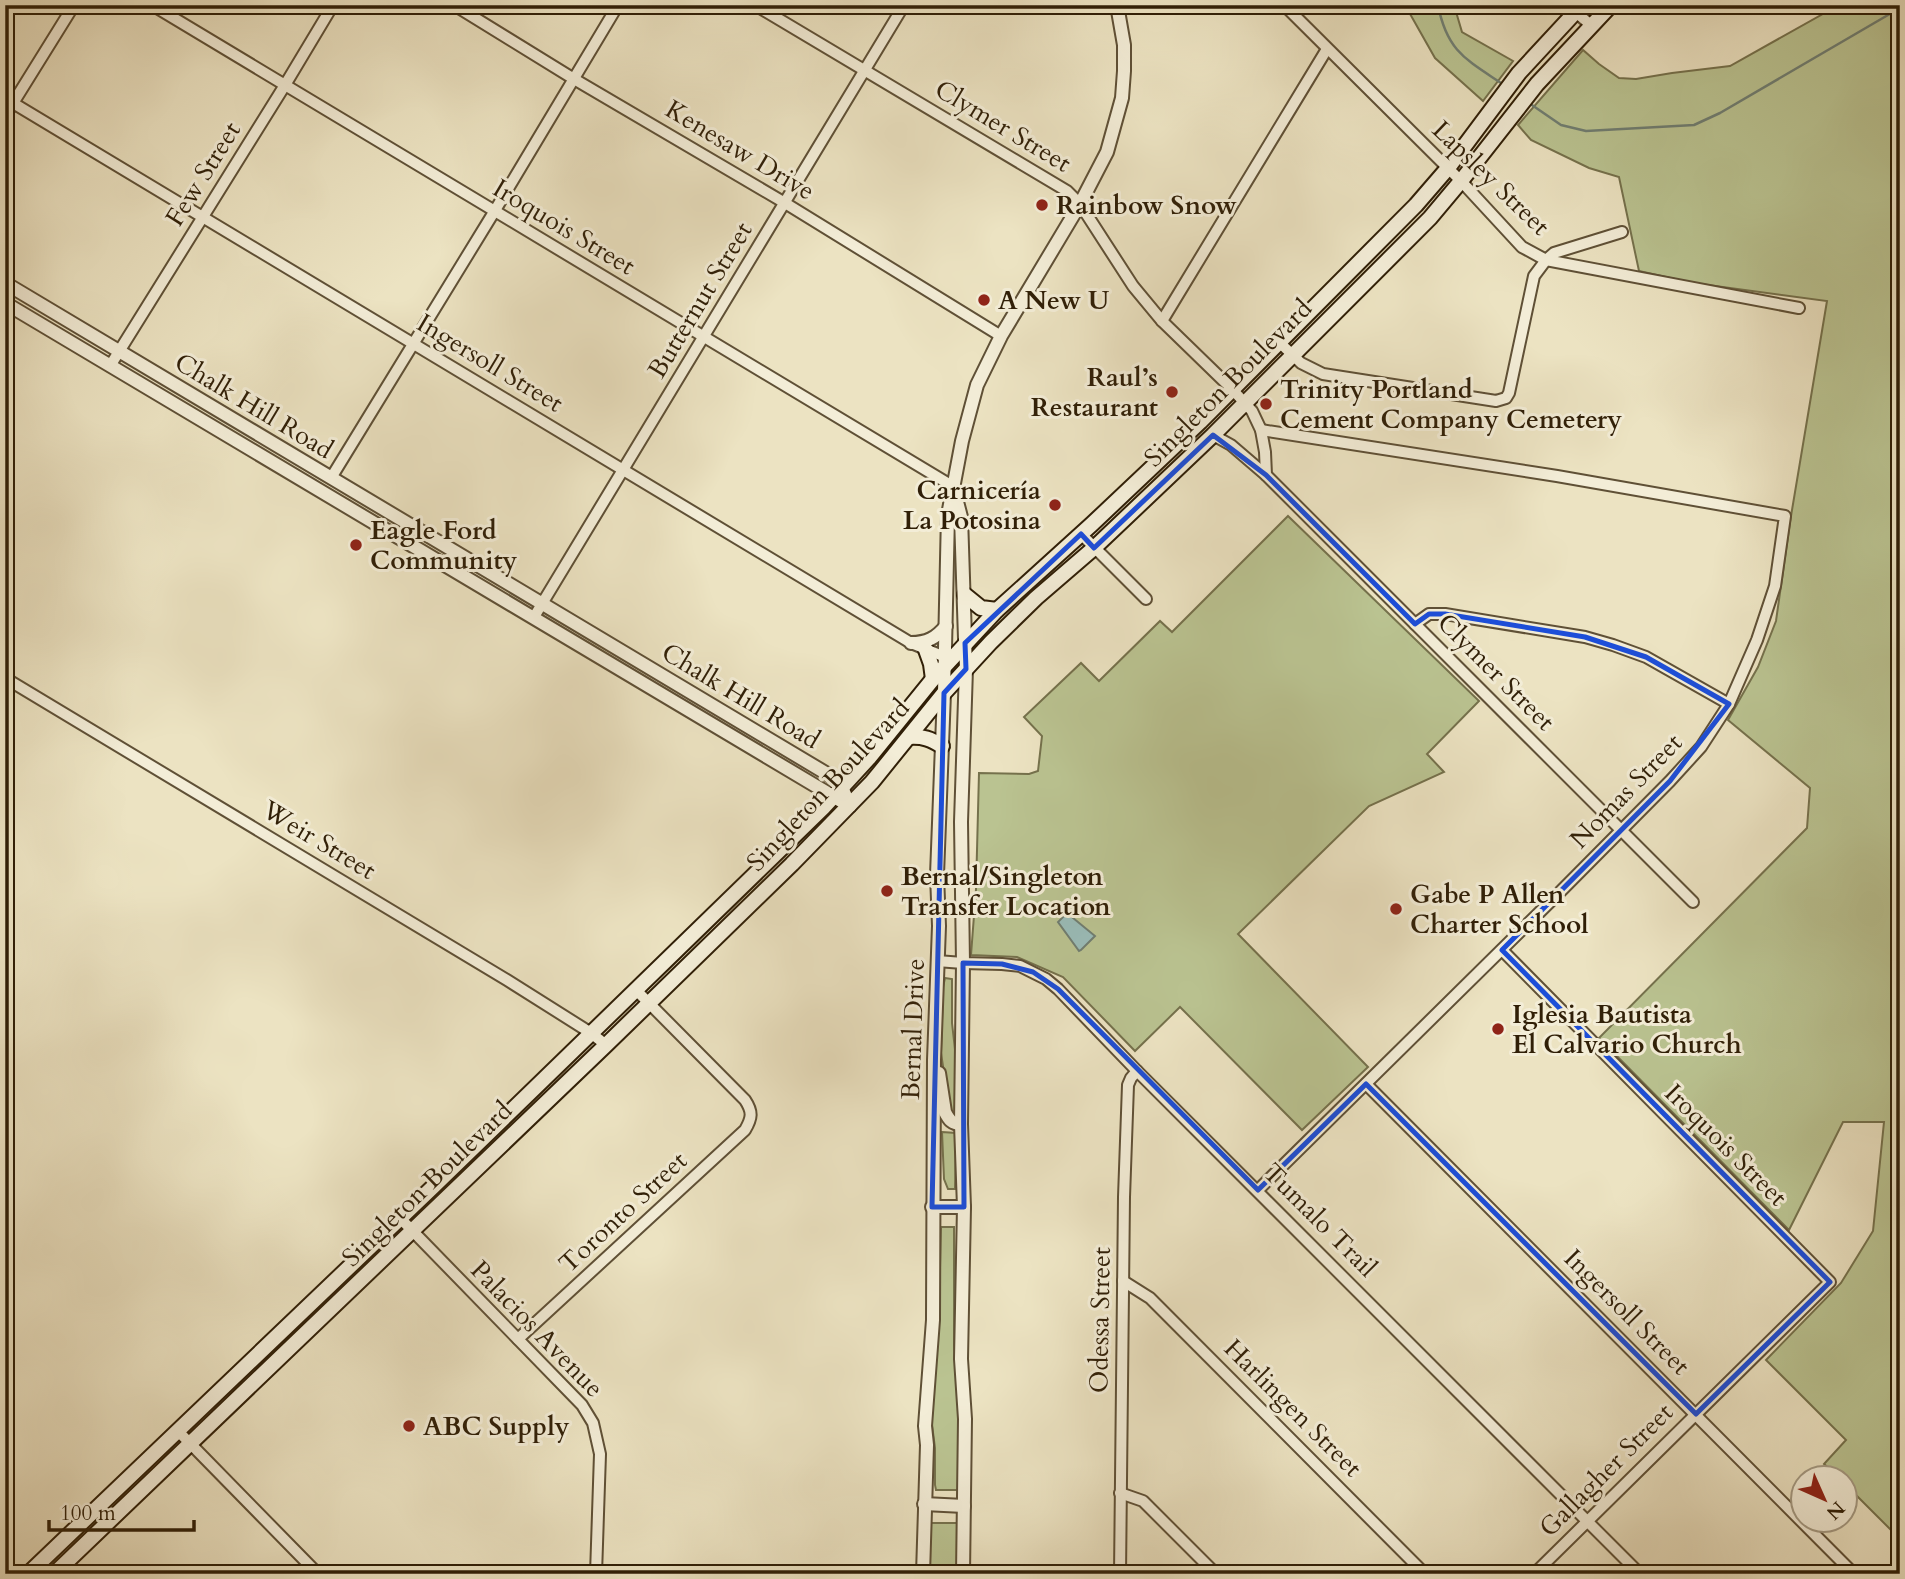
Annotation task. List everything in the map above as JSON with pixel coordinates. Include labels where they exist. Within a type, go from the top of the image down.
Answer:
[{"type":"main road","name":"Singleton Boulevard","points":[[54,1574],[650,1003],[850,806],[944,693],[1036,598],[1094,548],[1213,435],[1430,218],[1537,84],[1611,5]]},
{"type":"main road","name":"Singleton Boulevard","points":[[28,1574],[400,1218],[838,792],[869,758],[945,661],[1232,389],[1416,205],[1448,168],[1494,104],[1575,7]]},
{"type":"main road","points":[[965,595],[981,608],[997,610]]},
{"type":"main road","points":[[926,650],[933,679]]},
{"type":"main road","points":[[909,737],[930,739],[942,746]]},
{"type":"main road","points":[[341,1274],[354,1287]]},
{"type":"street","points":[[5,116],[75,5]]},
{"type":"street","name":"Iroquois Street","points":[[152,5],[954,487]]},
{"type":"street","name":"Few Street","points":[[110,366],[332,5]]},
{"type":"street","name":"Kenesaw Drive","points":[[454,5],[1001,336]]},
{"type":"street","points":[[331,478],[618,5]]},
{"type":"street","name":"Clymer Street","points":[[755,5],[1067,191],[1080,204],[1133,286],[1162,321],[1252,411],[1261,430],[1266,475]]},
{"type":"street","name":"Butternut Street","points":[[534,617],[904,5]]},
{"type":"street","name":"Bernal Drive","points":[[923,1574],[925,1426],[933,1320],[934,1060],[939,926],[937,875],[948,515],[962,441],[977,385],[1001,336],[1080,204],[1107,152],[1122,98],[1124,71],[1124,45],[1117,5]]},
{"type":"street","name":"Lapsley Street","points":[[1284,5],[1461,181],[1522,247],[1546,260],[1798,308]]},
{"type":"street","points":[[1575,7],[1591,25]]},
{"type":"street","points":[[1162,321],[1327,48]]},
{"type":"street","name":"Ingersoll Street","points":[[13,103],[945,661]]},
{"type":"street","points":[[1279,342],[1310,369],[1323,374],[1496,401],[1504,399],[1510,393],[1534,276],[1554,253],[1622,232]]},
{"type":"street","name":"Chalk Hill Road","points":[[5,283],[834,778],[838,792]]},
{"type":"street","name":"Chalk Hill Road","points":[[5,303],[363,517],[838,792],[850,806]]},
{"type":"street","points":[[207,424],[216,409]]},
{"type":"street","name":"Nomas Street","points":[[1258,1191],[1671,781],[1701,747],[1729,704],[1757,640],[1775,586],[1784,516],[1544,474],[1261,430]]},
{"type":"street","name":"Clymer Street","points":[[1213,435],[1231,445],[1266,475],[1693,902]]},
{"type":"street","name":"Bernal Drive","points":[[954,487],[961,517],[966,669],[961,822],[961,1124],[964,1207],[961,1359],[965,1419],[963,1574]]},
{"type":"street","points":[[363,517],[371,503]]},
{"type":"street","points":[[392,534],[401,520]]},
{"type":"street","points":[[1081,534],[1146,599]]},
{"type":"street","points":[[1415,624],[1429,614],[1445,614],[1585,637],[1646,657],[1729,704]]},
{"type":"street","points":[[911,643],[933,639],[946,626]]},
{"type":"street","name":"Weir Street","points":[[5,678],[591,1033],[606,1045]]},
{"type":"street","name":"Iroquois Street","points":[[1502,950],[1830,1282]]},
{"type":"street","name":"Tumalo Trail","points":[[937,961],[1020,966],[1046,979],[1058,989],[1640,1574]]},
{"type":"street","points":[[636,989],[650,1003]]},
{"type":"street","name":"Toronto Street","points":[[519,1339],[745,1130],[750,1121],[752,1114],[745,1100],[650,1003]]},
{"type":"street","points":[[934,1060],[941,1077],[945,1112],[954,1124],[961,1124]]},
{"type":"street","name":"Odessa Street","points":[[1121,1574],[1123,1281],[1128,1085],[1137,1071]]},
{"type":"street","name":"Ingersoll Street","points":[[1366,1084],[1854,1574]]},
{"type":"street","points":[[932,1207],[964,1207]]},
{"type":"street","name":"Palacios Avenue","points":[[400,1218],[582,1405],[593,1423],[600,1454],[596,1574]]},
{"type":"street","name":"Harlingen Street","points":[[1123,1281],[1150,1298],[1425,1574]]},
{"type":"street","name":"Gallagher Street","points":[[1534,1574],[1830,1282]]},
{"type":"street","points":[[177,1430],[318,1574]]},
{"type":"street","points":[[1120,1493],[1143,1501],[1216,1574]]},
{"type":"street","points":[[924,1504],[964,1506]]},
{"type":"highlighted area","points":[[1213,435],[1266,475],[1415,624],[1429,614],[1445,614],[1585,637],[1646,657],[1729,704],[1670,781],[1502,950],[1830,1282],[1696,1414],[1366,1084],[1258,1190],[1058,989],[1033,972],[1002,964],[963,963],[964,1207],[932,1207],[944,693],[966,669],[965,643],[1081,534],[1094,548]]},
{"type":"green space","points":[[1405,5],[1454,5],[1462,32],[1513,61],[1483,101],[1435,58]]},
{"type":"green space","points":[[1839,5],[1900,5],[1900,1539],[1860,1499],[1860,1464],[1824,1464],[1846,1440],[1766,1360],[1841,1283],[1873,1231],[1884,1122],[1843,1122],[1789,1230],[1599,1038],[1807,828],[1810,788],[1728,720],[1758,667],[1776,621],[1827,301],[1693,283],[1639,271],[1619,177],[1589,168],[1531,140],[1518,125],[1583,50],[1619,78],[1636,79],[1730,66]]},
{"type":"green space","points":[[1288,516],[1479,701],[1427,754],[1444,772],[1369,806],[1238,934],[1368,1067],[1302,1130],[1180,1007],[1135,1051],[1063,977],[1017,957],[971,955],[979,773],[1029,774],[1038,771],[1042,736],[1024,717],[1081,663],[1099,681],[1160,621],[1172,632]]},
{"type":"green space","points":[[945,978],[952,979],[952,1023],[957,1067],[956,1113],[950,1113],[941,1053]]},
{"type":"green space","points":[[942,1132],[956,1133],[955,1189],[948,1189],[944,1179]]},
{"type":"green space","points":[[941,1227],[954,1227],[954,1345],[959,1409],[958,1490],[936,1490],[935,1485],[935,1448],[931,1417],[939,1308]]},
{"type":"green space","points":[[930,1523],[958,1523],[958,1574],[929,1574]]},
{"type":"water","points":[[1067,913],[1095,936],[1079,951],[1058,922]]},
{"type":"waterway","points":[[1438,5],[1447,34],[1460,53],[1504,85]]},
{"type":"waterway","points":[[1529,103],[1561,125],[1586,131],[1694,125],[1720,113],[1900,8]]},
{"type":"place","name":"Rainbow Snow","points":[[1042,205]]},
{"type":"place","name":"A New U","points":[[984,300]]},
{"type":"place","name":"Raul’s Restaurant","points":[[1172,392]]},
{"type":"place","name":"Trinity Portland Cement Company Cemetery","points":[[1266,404]]},
{"type":"place","name":"Carnicería La Potosina","points":[[1055,505]]},
{"type":"place","name":"Eagle Ford Community","points":[[356,545]]},
{"type":"place","name":"Bernal/Singleton Transfer Location","points":[[887,891]]},
{"type":"place","name":"Gabe P Allen Charter School","points":[[1396,909]]},
{"type":"place","name":"Iglesia Bautista El Calvario Church","points":[[1498,1029]]},
{"type":"place","name":"ABC Supply","points":[[409,1426]]}]
